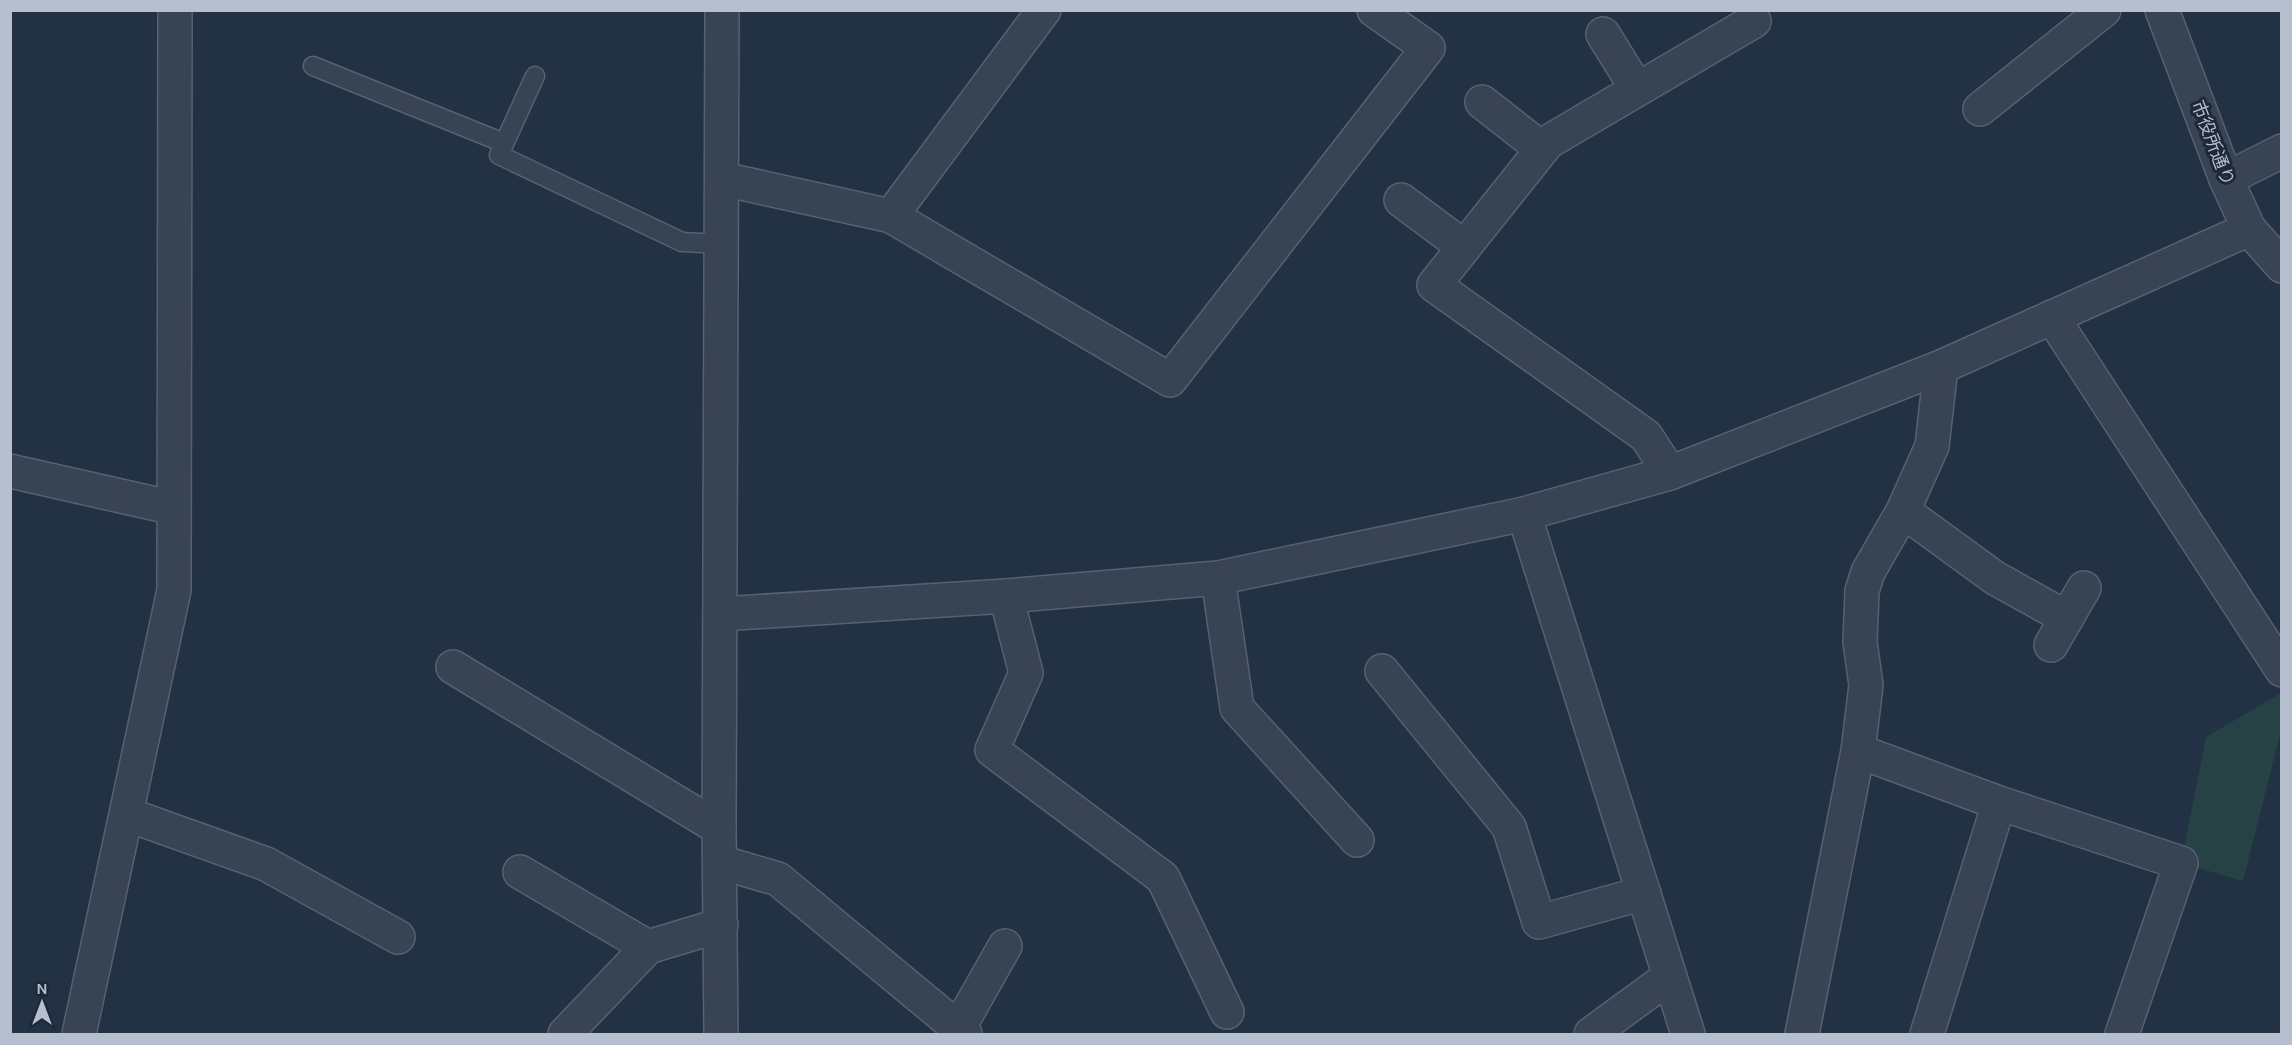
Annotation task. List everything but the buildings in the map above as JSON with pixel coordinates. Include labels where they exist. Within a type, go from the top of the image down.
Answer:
[{"type":"street","points":[[79,1035],[174,590],[175,10]]},
{"type":"street","points":[[721,1035],[719,828],[722,10]]},
{"type":"street","points":[[891,216],[1044,10]]},
{"type":"street","points":[[723,178],[891,216],[1170,380],[1428,48],[1374,10]]},
{"type":"street","points":[[1980,109],[2104,10]]},
{"type":"street","name":"市役所通り","points":[[2162,10],[2226,178],[2249,229],[2282,266]]},
{"type":"street","points":[[1670,473],[1646,436],[1434,285],[1548,142],[1754,21]]},
{"type":"street","points":[[1603,34],[1637,89]]},
{"type":"street","points":[[1482,102],[1542,149]]},
{"type":"street","points":[[2226,178],[2282,151]]},
{"type":"street","points":[[1401,200],[1464,247]]},
{"type":"street","points":[[721,614],[1006,597],[1218,578],[1524,514],[1670,473],[1941,368],[2249,229]]},
{"type":"street","points":[[2052,317],[2282,670]]},
{"type":"street","points":[[1802,1035],[1858,751],[1866,685],[1860,642],[1862,591],[1868,572],[1903,511],[1932,446],[1941,368]]},
{"type":"street","points":[[10,471],[174,508]]},
{"type":"street","points":[[1903,511],[1995,578],[2059,632],[2084,588]]},
{"type":"street","points":[[1524,514],[1688,1035]]},
{"type":"street","points":[[1218,578],[1237,708],[1357,840]]},
{"type":"street","points":[[1006,597],[1026,673],[992,750],[1163,878],[1227,1012]]},
{"type":"street","points":[[453,668],[719,828]]},
{"type":"street","points":[[1382,671],[1509,827],[1539,922],[1644,893]]},
{"type":"street","points":[[1858,751],[1999,802],[2181,863],[2122,1035]]},
{"type":"street","points":[[1927,1035],[1999,802]]},
{"type":"street","points":[[126,814],[266,864],[398,937]]},
{"type":"street","points":[[720,862],[778,879],[961,1032],[1005,946]]},
{"type":"street","points":[[520,872],[648,947]]},
{"type":"street","points":[[565,1035],[648,947],[721,925]]},
{"type":"street","points":[[1591,1035],[1669,977]]},
{"type":"lane","points":[[313,66],[504,143]]},
{"type":"lane","points":[[535,75],[499,155],[682,242],[722,244]]},
{"type":"green space","points":[[2281,693],[2281,731],[2243,881],[2181,863],[2206,737]]}]
